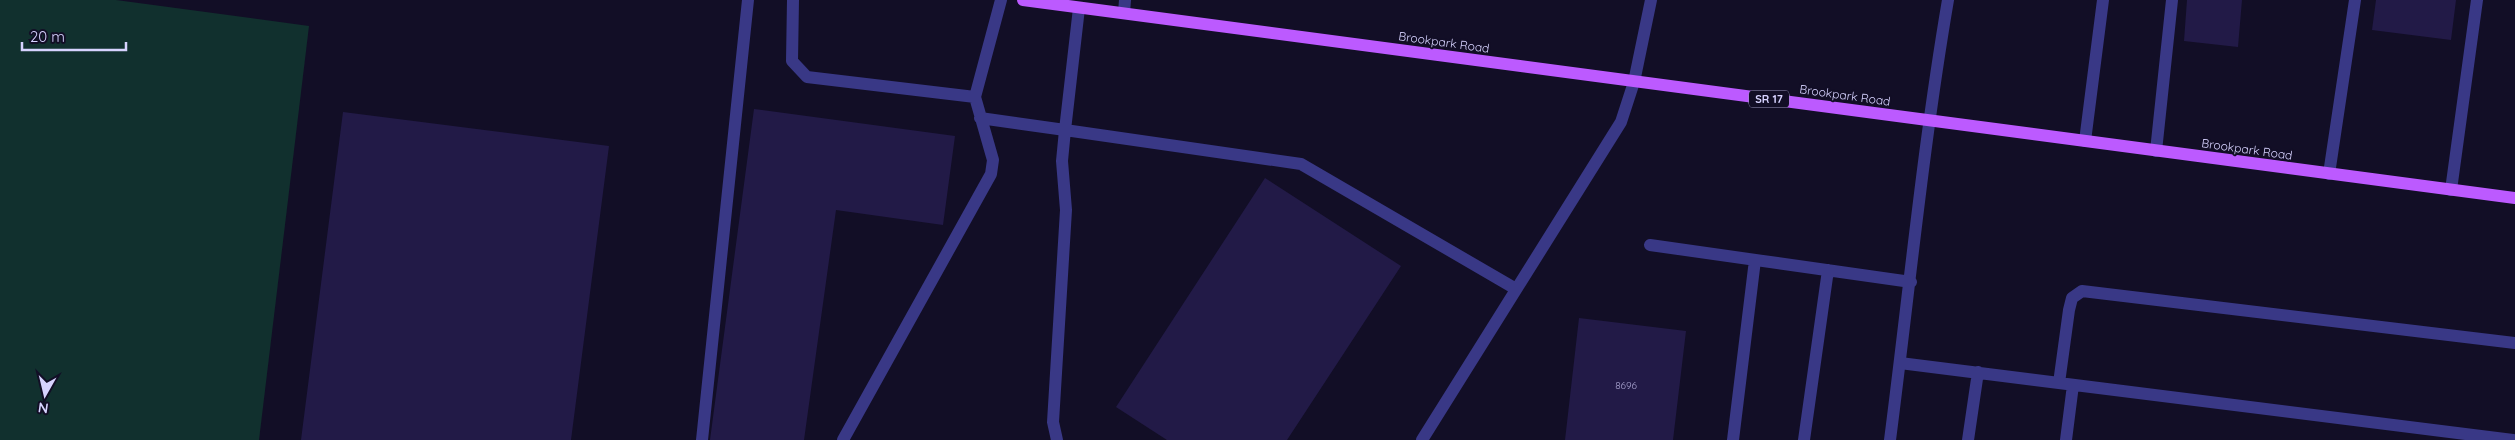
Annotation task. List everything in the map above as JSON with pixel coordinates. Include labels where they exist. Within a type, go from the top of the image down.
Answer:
[{"type":"main road","name":"Brookpark Road","points":[[1023,0],[2515,198]]},
{"type":"lane","points":[[702,440],[748,0]]},
{"type":"lane","points":[[793,0],[792,61],[807,77],[975,97]]},
{"type":"lane","points":[[843,440],[991,174],[993,160],[975,97],[1001,0]]},
{"type":"lane","points":[[1124,13],[1125,0]]},
{"type":"lane","points":[[1422,440],[1621,122],[1634,82],[1651,0]]},
{"type":"lane","points":[[1890,440],[1911,282],[1928,120],[1948,0]]},
{"type":"lane","points":[[2085,141],[2103,0]]},
{"type":"lane","points":[[2156,151],[2172,0]]},
{"type":"lane","points":[[2329,174],[2355,0]]},
{"type":"lane","points":[[2451,190],[2477,0]]},
{"type":"lane","points":[[1057,440],[1053,422],[1066,210],[1062,161],[1079,8]]},
{"type":"lane","points":[[980,118],[1301,164],[1516,289]]},
{"type":"lane","points":[[1650,244],[1911,282]]},
{"type":"lane","points":[[1733,440],[1755,260]]},
{"type":"lane","points":[[1804,440],[1828,270]]},
{"type":"lane","points":[[2059,383],[2072,298],[2082,291],[2515,343]]},
{"type":"lane","points":[[1900,363],[2513,440]]},
{"type":"lane","points":[[1968,440],[1978,372]]},
{"type":"lane","points":[[2066,440],[2074,385]]},
{"type":"green space","points":[[0,0],[116,0],[309,26],[259,440],[0,440]]},
{"type":"building","points":[[2187,0],[2242,0],[2238,47],[2184,41]]},
{"type":"building","points":[[2376,0],[2456,0],[2451,40],[2372,30]]},
{"type":"building","points":[[754,109],[955,136],[943,225],[836,210],[804,440],[710,440]]},
{"type":"building","points":[[343,112],[609,146],[571,440],[301,440]]},
{"type":"building","points":[[1265,178],[1401,266],[1287,440],[1167,440],[1116,407]]},
{"type":"building","points":[[1579,318],[1686,331],[1673,440],[1565,440]]}]
